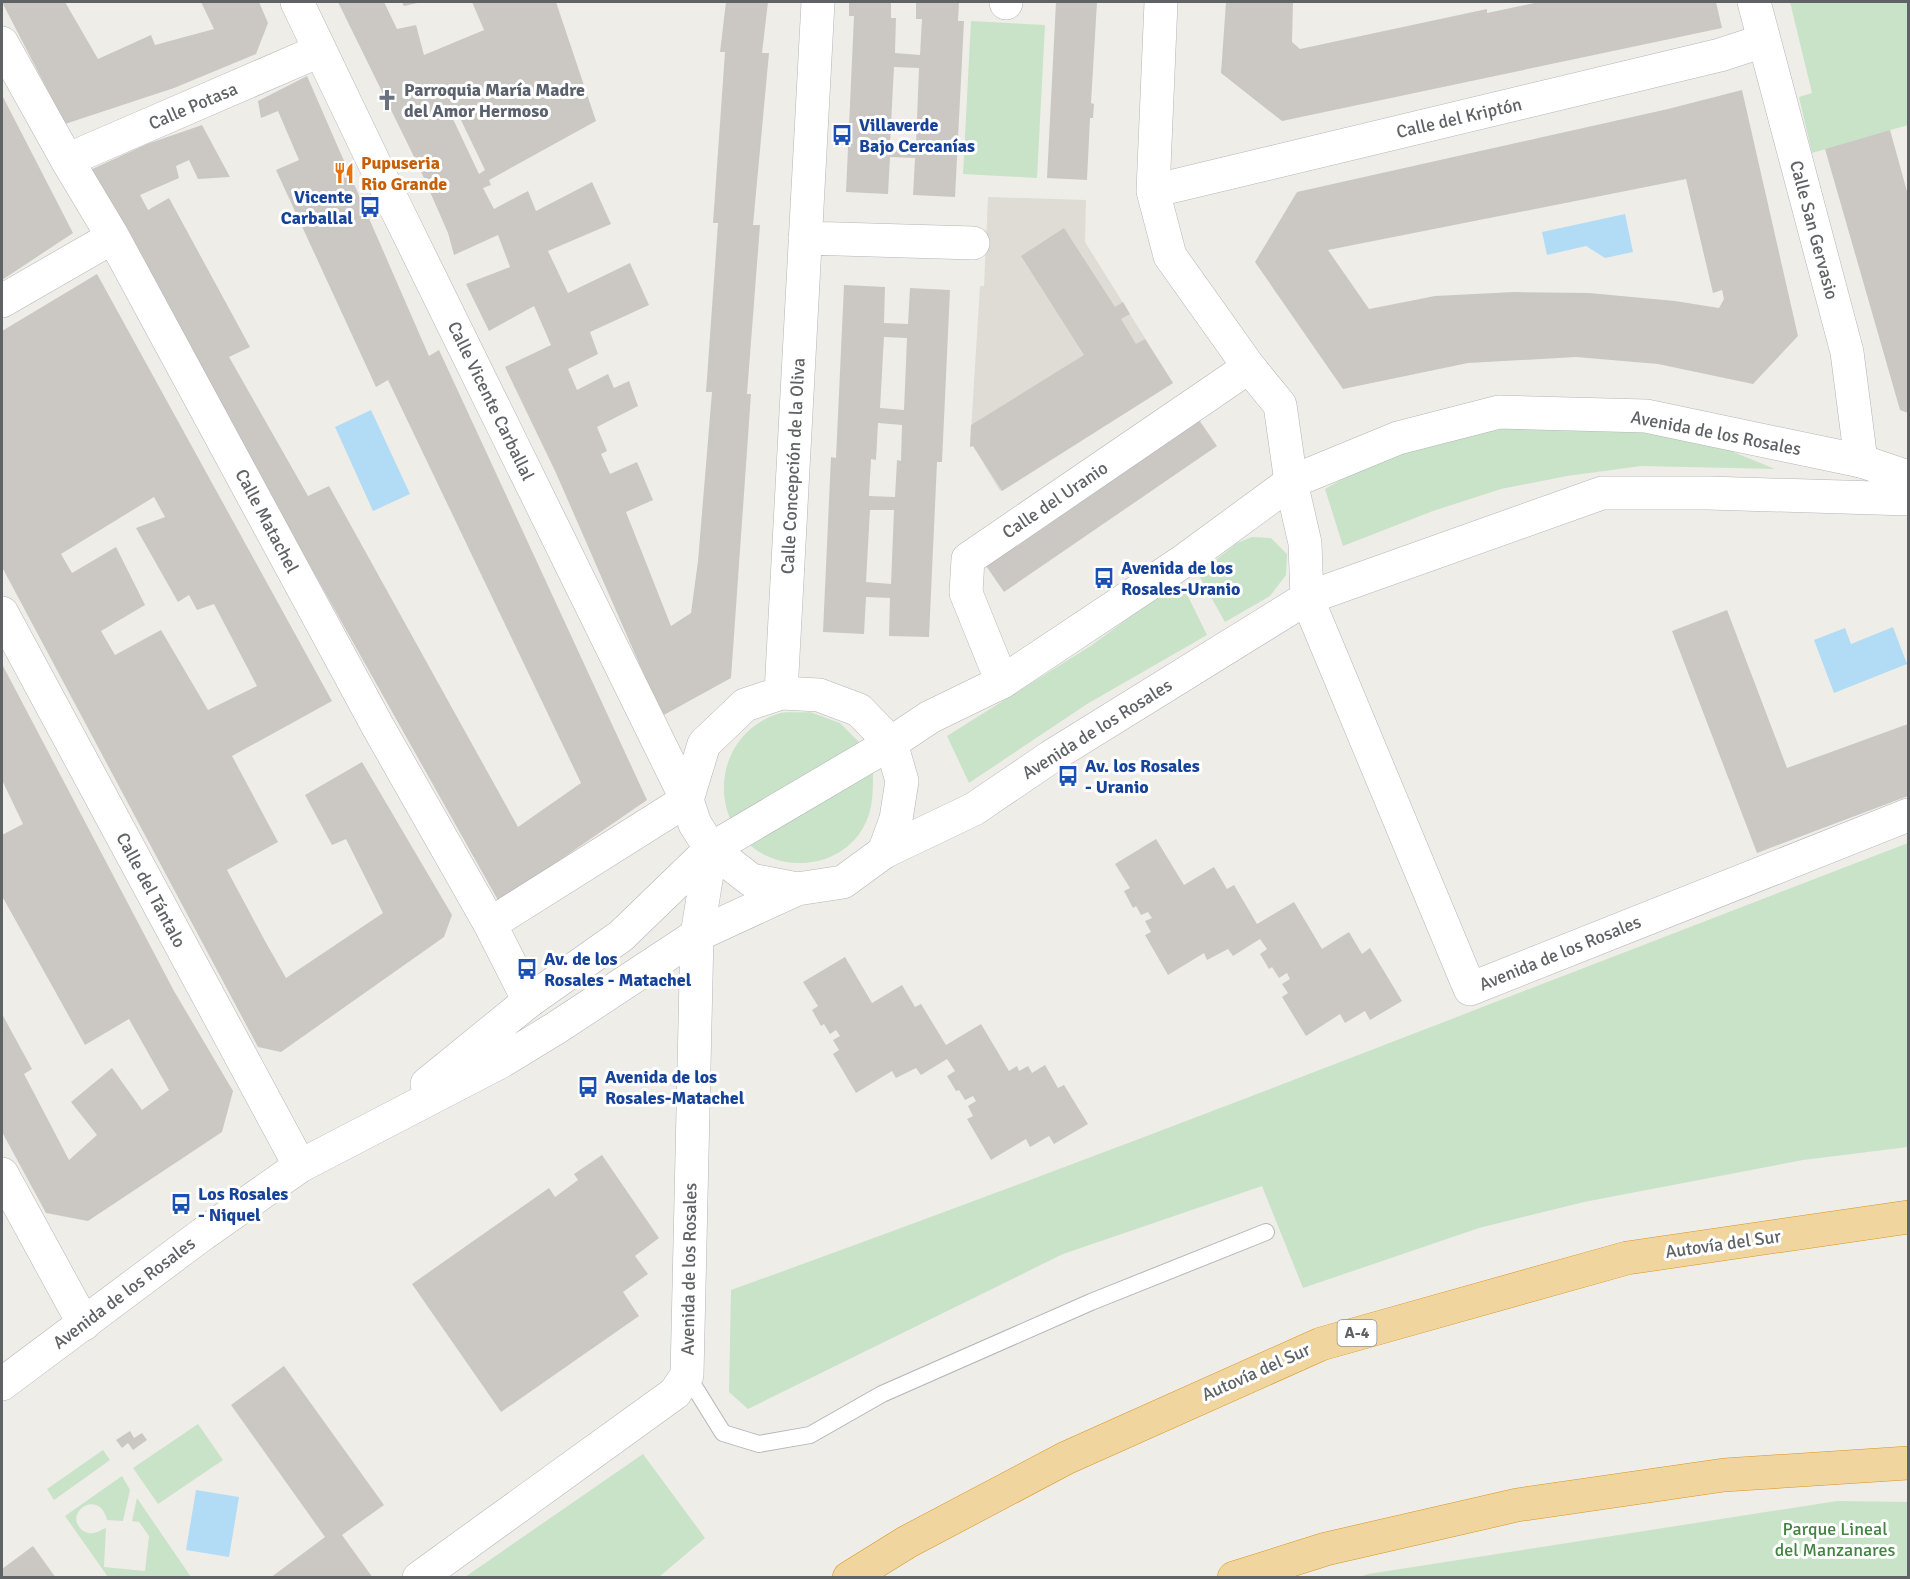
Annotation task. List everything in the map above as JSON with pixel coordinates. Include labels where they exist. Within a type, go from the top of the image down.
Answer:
[{"type":"highway","name":"Autovía del Sur","points":[[849,1578],[907,1542],[1066,1458],[1321,1344],[1627,1258],[1908,1217]]},
{"type":"highway","points":[[1234,1578],[1326,1549],[1517,1505],[1724,1474],[1908,1462]]},
{"type":"street","name":"Calle Vicente Carballal","points":[[297,2],[687,800]]},
{"type":"street","name":"Calle Concepción de la Oliva","points":[[781,693],[818,2]]},
{"type":"street","points":[[1161,2],[1153,191],[1170,256],[1249,367],[1280,405],[1291,482],[1305,543],[1307,598]]},
{"type":"street","name":"Calle San Gervasio","points":[[1754,2],[1847,352],[1861,461]]},
{"type":"street","name":"Calle del Kriptón","points":[[1153,191],[1709,58],[1763,41]]},
{"type":"street","name":"Calle Matachel","points":[[2,43],[113,237],[377,725],[490,924],[529,1001]]},
{"type":"street","name":"Calle Potasa","points":[[67,160],[319,51]]},
{"type":"street","points":[[2,301],[113,237]]},
{"type":"street","points":[[805,238],[974,243]]},
{"type":"street","name":"Calle del Uranio","points":[[1002,682],[966,593],[968,559],[1249,367]]},
{"type":"street","name":"Avenida de los Rosales","points":[[371,1130],[529,1001],[621,936],[711,849],[891,743],[930,717],[1002,682],[1182,562],[1291,482],[1398,438],[1499,412],[1646,416],[1861,461],[1908,477]]},
{"type":"street","name":"Avenida de los Rosales","points":[[2,1384],[203,1234],[300,1166],[502,1061],[697,935],[797,889],[843,882],[884,852],[974,809],[1052,756],[1307,598],[1602,493],[1708,493],[1908,499]]},
{"type":"street","name":"Avenida de los Rosales","points":[[1307,598],[1470,989],[1908,815]]},
{"type":"street","name":"Calle del Tántalo","points":[[2,613],[300,1166]]},
{"type":"street","points":[[490,924],[687,800],[704,744],[745,705],[781,693],[819,695],[859,710],[891,743],[902,781],[896,819],[884,852]]},
{"type":"street","name":"Avenida de los Rosales","points":[[687,800],[695,824],[711,849],[751,880],[797,889]]},
{"type":"street","name":"Avenida de los Rosales","points":[[419,1578],[675,1393],[687,1375],[697,935],[711,849]]},
{"type":"street","points":[[2,1174],[84,1323]]},
{"type":"lane","points":[[687,1375],[723,1433],[759,1444],[810,1435],[892,1389],[1091,1302],[1266,1232]]},
{"type":"shaded area","points":[[988,197],[1086,200],[1085,242],[1173,383],[1000,491],[973,446],[970,447],[980,286],[984,286]]},
{"type":"green space","points":[[1790,2],[1908,2],[1908,125],[1812,153],[1799,97],[1812,93]]},
{"type":"green space","points":[[971,21],[1045,25],[1037,178],[963,174]]},
{"type":"green space","points":[[1545,423],[1673,435],[1731,451],[1775,469],[1641,466],[1567,476],[1501,489],[1433,511],[1343,546],[1325,489],[1368,466],[1416,448],[1479,432]]},
{"type":"green space","points":[[1252,537],[1271,538],[1287,554],[1286,575],[1270,596],[1225,622],[1198,574],[1237,543]]},
{"type":"green space","points":[[1180,580],[1207,635],[1087,704],[969,783],[947,736],[1092,645]]},
{"type":"green space","points":[[810,712],[840,723],[863,746],[733,825],[724,792],[729,759],[737,745],[747,732],[777,714]]},
{"type":"green space","points":[[873,773],[869,815],[853,841],[840,852],[826,859],[794,863],[763,854],[750,845],[813,802]]},
{"type":"green space","points":[[1908,843],[1908,1147],[1803,1160],[1584,1202],[1479,1228],[1303,1288],[1262,1186],[1063,1254],[748,1409],[729,1392],[731,1290],[1174,1126]]},
{"type":"green space","points":[[198,1424],[223,1460],[158,1504],[133,1468]]},
{"type":"green space","points":[[103,1450],[110,1460],[54,1500],[47,1489]]},
{"type":"green space","points":[[643,1454],[705,1538],[659,1577],[465,1577]]},
{"type":"green space","points":[[122,1476],[130,1490],[123,1521],[107,1520],[98,1506],[91,1504],[80,1509],[77,1515],[77,1521],[84,1532],[95,1533],[106,1528],[104,1567],[145,1571],[149,1536],[139,1522],[132,1521],[137,1498],[191,1577],[108,1577],[65,1516]]},
{"type":"green space","name":"Parque Lineal del Manzanares","points":[[1837,1501],[1908,1502],[1908,1577],[1359,1577],[1368,1574]]},
{"type":"water","points":[[1625,214],[1633,252],[1605,258],[1586,246],[1547,255],[1542,232]]},
{"type":"water","points":[[371,410],[410,494],[373,511],[335,427]]},
{"type":"water","points":[[1893,627],[1907,664],[1834,693],[1814,640],[1845,628],[1851,644]]},
{"type":"water","points":[[196,1490],[239,1497],[229,1557],[186,1550]]},
{"type":"building","points":[[2,2],[65,2],[98,59],[151,35],[155,45],[214,29],[201,2],[259,2],[268,23],[256,54],[174,88],[65,124]]},
{"type":"building","points":[[338,2],[384,2],[397,29],[416,25],[424,55],[484,30],[472,2],[556,2],[596,121],[489,180],[491,185],[483,188],[494,209],[528,191],[536,211],[592,182],[611,224],[548,251],[568,293],[630,263],[649,305],[590,332],[598,354],[568,369],[577,390],[608,374],[614,388],[629,381],[638,406],[597,427],[607,451],[601,454],[610,474],[637,462],[653,500],[626,512],[671,626],[691,613],[698,561],[712,392],[706,392],[718,223],[713,223],[725,52],[720,52],[726,2],[768,2],[762,53],[769,53],[753,225],[760,225],[747,394],[751,394],[731,678],[662,716],[556,473],[505,367],[551,345],[534,306],[489,331],[466,284],[510,267],[498,235],[454,255],[448,233],[420,169]],"holes":[[[459,116],[485,170],[479,174],[453,119]]]},
{"type":"building","points":[[402,2],[422,2],[404,6]]},
{"type":"building","points":[[849,2],[891,2],[891,18],[896,18],[895,53],[920,55],[922,19],[916,19],[916,2],[959,2],[958,21],[964,21],[955,197],[913,195],[915,158],[890,157],[888,194],[846,192],[854,16],[849,16]],"holes":[[[894,67],[919,68],[916,145],[890,143]]]},
{"type":"building","points":[[1056,2],[1097,2],[1091,103],[1094,104],[1093,118],[1090,118],[1087,180],[1047,178]]},
{"type":"building","points":[[1226,2],[1293,2],[1292,42],[1300,49],[1487,9],[1487,13],[1539,2],[1716,2],[1722,28],[1282,121],[1221,73]]},
{"type":"building","points":[[307,76],[429,356],[439,350],[647,800],[499,902],[88,171],[147,144],[202,125],[230,177],[198,179],[189,160],[176,166],[179,178],[140,195],[148,210],[169,198],[250,347],[229,357],[308,496],[329,486],[518,827],[581,783],[388,380],[376,387],[276,170],[299,160],[278,111],[261,118],[258,101]]},
{"type":"building","points":[[1742,90],[1798,336],[1753,384],[1658,364],[1576,357],[1468,363],[1343,389],[1255,262],[1297,192],[1668,109]],"holes":[[[1686,179],[1713,293],[1722,290],[1724,299],[1719,308],[1675,301],[1589,293],[1514,292],[1435,296],[1369,309],[1328,250]]]},
{"type":"building","points":[[2,95],[73,233],[2,280]]},
{"type":"building","points":[[1890,130],[1908,195],[1908,413],[1900,410],[1825,149]]},
{"type":"building","points":[[1064,228],[1115,307],[1123,302],[1130,314],[1121,319],[1136,344],[1145,339],[1173,383],[1002,491],[973,446],[970,447],[971,425],[1084,355],[1021,256]]},
{"type":"building","points":[[97,274],[332,701],[232,756],[278,842],[227,870],[286,978],[383,913],[346,839],[332,845],[305,795],[362,762],[452,915],[444,937],[281,1052],[258,1047],[2,567],[2,331]],"holes":[[[154,497],[165,517],[136,528],[178,602],[189,595],[197,610],[214,604],[257,686],[208,710],[161,630],[115,655],[101,631],[145,605],[116,547],[72,573],[61,554]]]},
{"type":"building","points":[[844,285],[885,287],[884,323],[908,324],[910,288],[950,290],[942,462],[937,462],[929,637],[889,636],[890,598],[866,597],[864,634],[823,632],[831,457],[836,458]],"holes":[[[884,337],[907,338],[904,410],[880,408]],[[878,423],[902,425],[901,461],[897,460],[895,497],[869,496],[871,459],[876,460]],[[870,510],[894,510],[891,584],[866,582]]]},
{"type":"building","points":[[1195,414],[1217,446],[1004,592],[982,560]]},
{"type":"building","points":[[1727,610],[1787,768],[1908,724],[1908,796],[1757,853],[1672,631]]},
{"type":"building","points":[[2,664],[174,991],[233,1091],[222,1132],[88,1221],[46,1213],[2,1132],[2,1014],[32,1069],[24,1074],[69,1160],[97,1135],[71,1102],[112,1068],[142,1110],[169,1090],[129,1019],[85,1045],[2,896],[2,835],[23,824],[2,780]]},
{"type":"building","points":[[1156,839],[1184,885],[1214,867],[1227,889],[1234,885],[1257,924],[1294,902],[1322,949],[1349,932],[1362,954],[1370,948],[1402,1001],[1370,1020],[1365,1011],[1345,1023],[1340,1014],[1306,1036],[1282,997],[1288,993],[1282,984],[1290,979],[1287,973],[1279,978],[1272,967],[1269,969],[1260,954],[1267,949],[1260,939],[1233,956],[1228,949],[1207,960],[1204,953],[1168,975],[1145,935],[1151,932],[1145,921],[1152,918],[1148,912],[1141,915],[1136,906],[1133,908],[1124,891],[1130,888],[1115,864]]},
{"type":"building","points":[[845,957],[872,1003],[902,985],[915,1007],[921,1004],[946,1045],[981,1024],[1009,1071],[1017,1066],[1019,1071],[1028,1066],[1032,1073],[1045,1065],[1058,1088],[1064,1085],[1088,1124],[1054,1144],[1049,1136],[1030,1147],[1026,1139],[991,1160],[967,1119],[973,1116],[968,1106],[976,1101],[973,1096],[965,1100],[959,1090],[956,1091],[947,1076],[955,1071],[947,1059],[921,1075],[916,1068],[896,1078],[892,1071],[856,1093],[833,1054],[839,1050],[833,1040],[840,1036],[836,1030],[830,1034],[824,1024],[821,1026],[812,1010],[818,1006],[803,982]]},
{"type":"building","points":[[602,1155],[659,1238],[635,1256],[648,1274],[623,1292],[639,1316],[501,1412],[412,1284],[549,1188],[555,1197],[578,1180],[574,1174]]},
{"type":"building","points":[[284,1366],[384,1505],[342,1535],[373,1578],[270,1578],[325,1537],[231,1405]]},
{"type":"building","points":[[130,1431],[134,1438],[142,1433],[147,1440],[133,1450],[128,1443],[122,1448],[116,1440]]},
{"type":"building","points":[[33,1546],[56,1578],[2,1578],[2,1569]]},
{"type":"place","name":"Parroquia María Madre del Amor Hermoso","points":[[387,100]]},
{"type":"place","name":"Villaverde Bajo Cercanías","points":[[842,135]]},
{"type":"place","name":"Pupuseria Rio Grande","points":[[344,173]]},
{"type":"place","name":"Vicente Carballal","points":[[370,207]]},
{"type":"place","name":"Avenida de los Rosales-Uranio","points":[[1104,578]]},
{"type":"place","name":"Av. los Rosales - Uranio","points":[[1068,776]]},
{"type":"place","name":"Av. de los Rosales - Matachel","points":[[527,969]]},
{"type":"place","name":"Avenida de los Rosales-Matachel","points":[[588,1087]]},
{"type":"place","name":"Los Rosales - Niquel","points":[[181,1204]]}]
